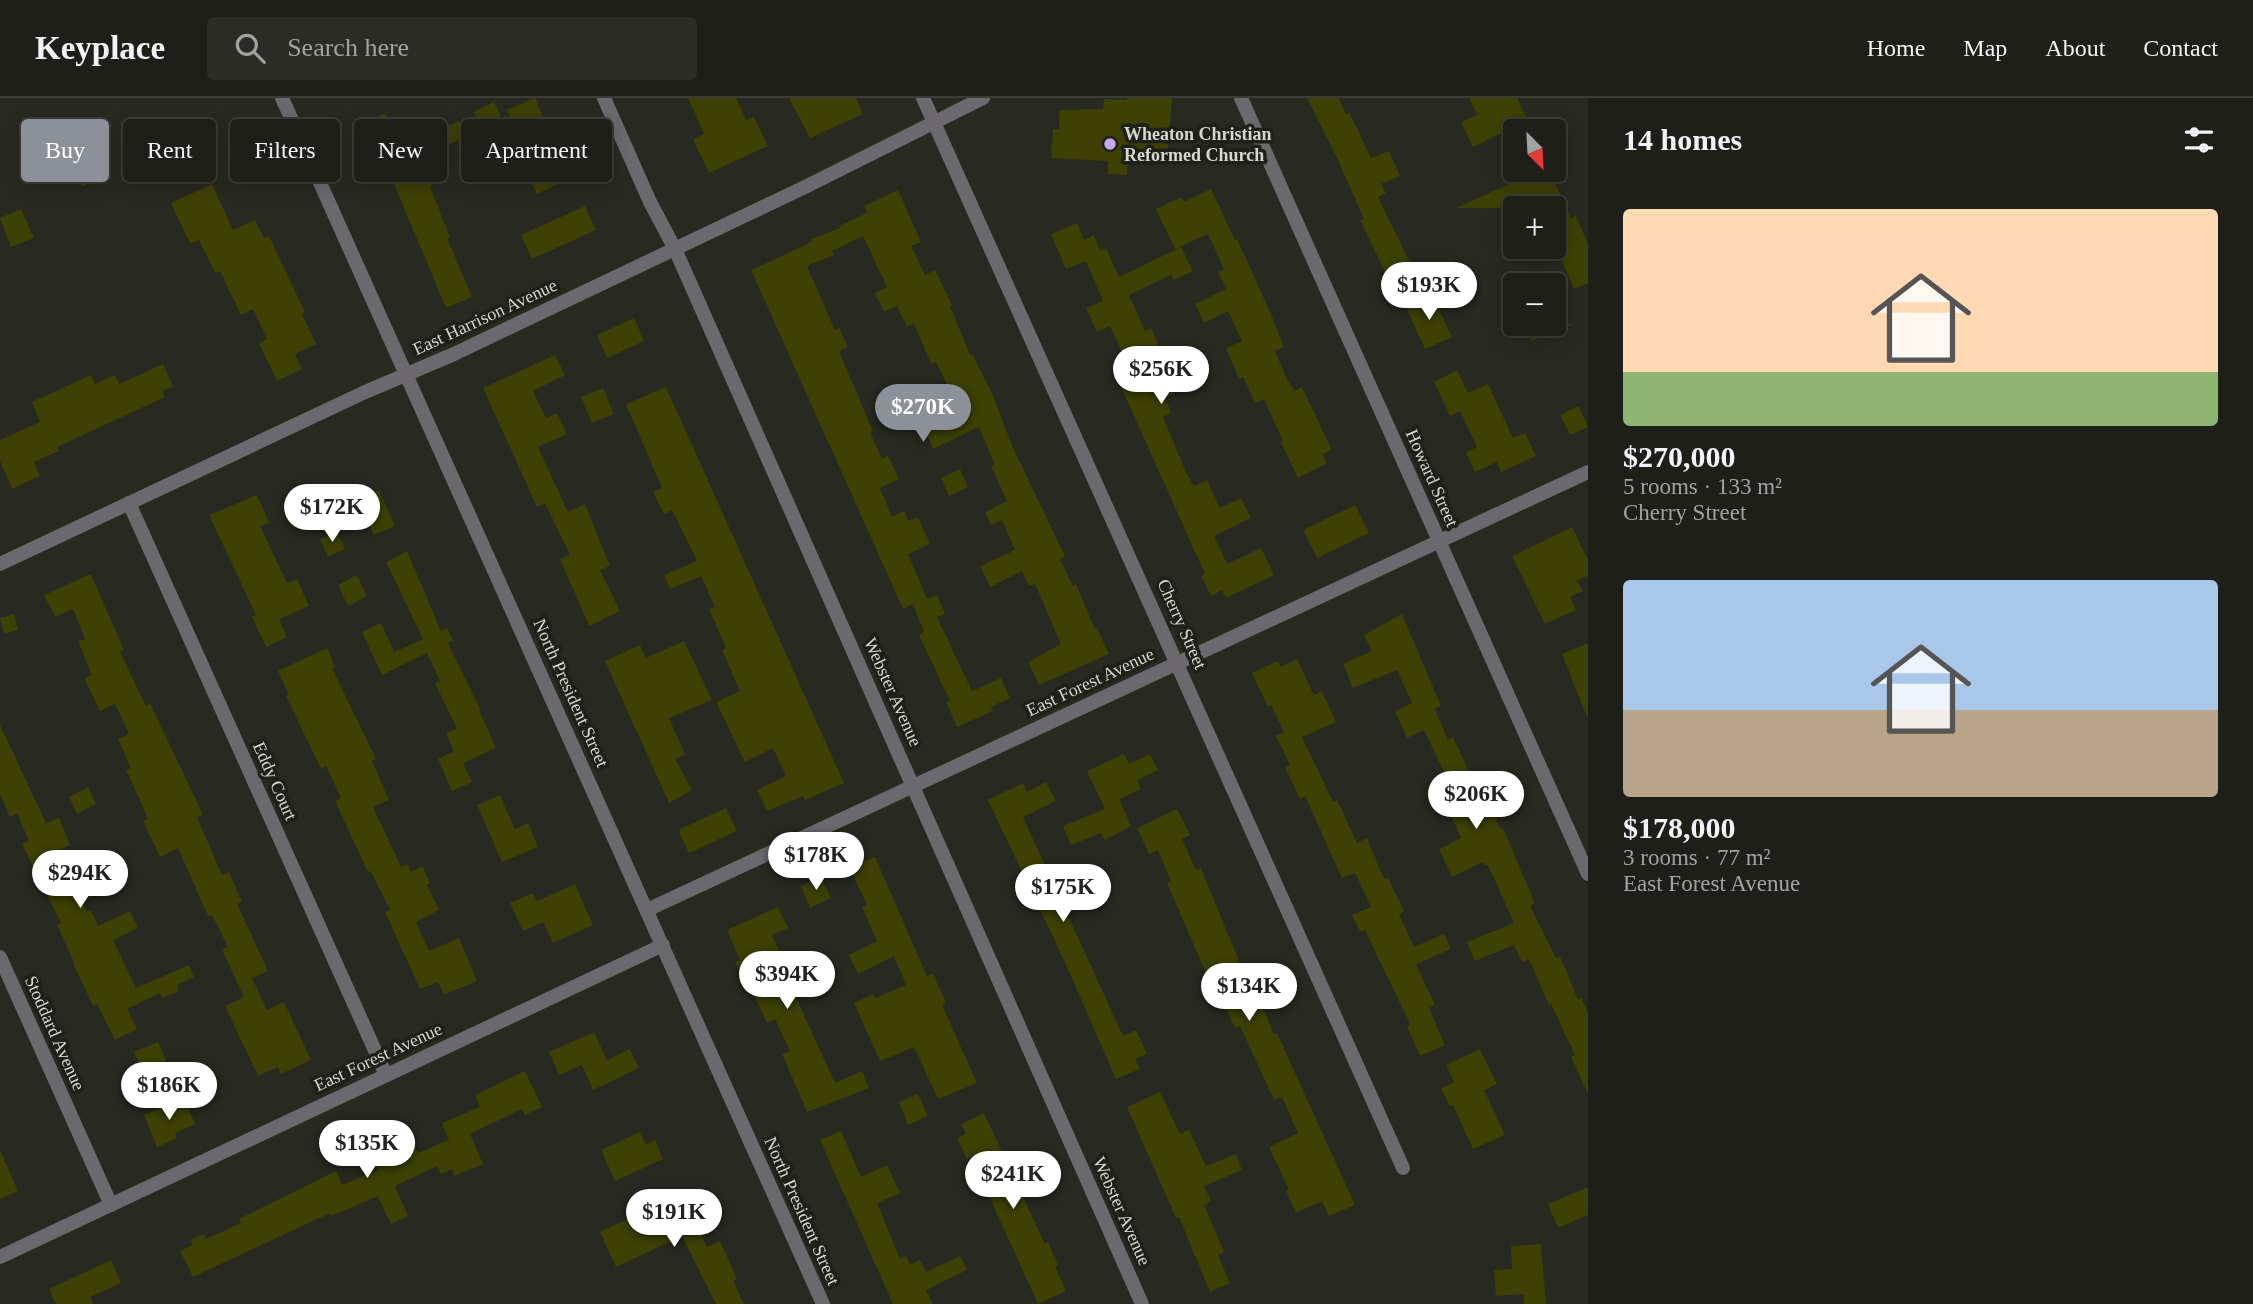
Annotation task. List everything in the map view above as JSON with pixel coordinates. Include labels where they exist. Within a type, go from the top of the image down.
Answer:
[{"type":"street","name":"North President Street","points":[[282,98],[823,1304]]},
{"type":"street","name":"Webster Avenue","points":[[604,98],[650,202],[675,249],[1142,1304]]},
{"type":"street","name":"Cherry Street","points":[[923,98],[1403,1168]]},
{"type":"street","name":"East Harrison Avenue","points":[[0,564],[454,354],[984,98]]},
{"type":"street","name":"Howard Street","points":[[1241,98],[1588,874]]},
{"type":"street","name":"East Forest Avenue","points":[[647,910],[1588,472]]},
{"type":"street","name":"Eddy Court","points":[[129,503],[386,1075]]},
{"type":"street","name":"East Forest Avenue","points":[[111,1205],[663,945]]},
{"type":"street","name":"Stoddard Avenue","points":[[0,957],[111,1205]]},
{"type":"street","points":[[0,1257],[111,1205]]},
{"type":"building","points":[[535,98],[544,119],[511,119],[507,110]]},
{"type":"building","points":[[688,98],[736,98],[746,120],[754,117],[768,146],[709,173],[693,139],[704,134]]},
{"type":"building","points":[[789,98],[856,98],[863,114],[810,138]]},
{"type":"building","name":"Wheaton Christian Reformed Church","points":[[1172,98],[1167,162],[1128,158],[1127,175],[1108,174],[1108,161],[1051,158],[1053,129],[1059,129],[1060,110],[1103,109],[1104,99]]},
{"type":"building","points":[[1307,98],[1339,98],[1346,114],[1349,112],[1371,158],[1389,151],[1400,176],[1381,184],[1386,193],[1378,197],[1413,269],[1389,280],[1360,220],[1364,219],[1338,160]]},
{"type":"building","points":[[1469,98],[1517,98],[1527,119],[1503,119],[1503,135],[1502,133],[1473,147],[1461,122],[1477,115]]},
{"type":"building","points":[[494,102],[501,116],[477,119],[474,112]]},
{"type":"building","points":[[385,113],[388,119],[373,119]]},
{"type":"building","points":[[459,121],[461,139],[449,144],[447,126]]},
{"type":"building","points":[[393,182],[430,182],[432,186],[430,187],[450,237],[447,238],[472,297],[446,308]]},
{"type":"building","points":[[531,182],[562,182],[537,194]]},
{"type":"building","points":[[1514,182],[1554,182],[1561,196],[1503,196],[1503,208],[1456,208]]},
{"type":"building","points":[[212,184],[233,230],[255,220],[264,239],[269,236],[305,312],[302,314],[316,344],[295,354],[302,369],[277,381],[259,343],[267,339],[253,309],[241,315],[220,271],[215,273],[199,240],[190,244],[171,203]]},
{"type":"building","points":[[1211,189],[1271,314],[1284,347],[1275,351],[1287,379],[1294,391],[1302,387],[1332,450],[1323,454],[1327,463],[1298,478],[1264,399],[1255,403],[1243,377],[1239,379],[1226,348],[1242,341],[1228,311],[1204,323],[1195,304],[1226,289],[1218,272],[1224,269],[1208,234],[1175,249],[1156,209],[1181,197],[1184,202]]},
{"type":"building","points":[[898,190],[921,242],[911,246],[925,275],[935,270],[952,305],[950,306],[970,355],[972,354],[992,393],[1013,448],[1065,556],[1060,559],[1073,586],[1076,584],[1109,654],[1039,685],[1028,662],[1061,644],[1035,584],[1029,586],[1022,571],[990,587],[980,566],[1015,550],[1002,520],[991,525],[985,512],[1007,501],[991,466],[995,465],[979,427],[933,449],[925,431],[961,413],[936,362],[931,364],[914,323],[907,327],[897,306],[884,312],[875,293],[887,287],[863,236],[832,251],[834,255],[807,266],[835,330],[839,328],[848,347],[839,351],[873,431],[870,432],[882,459],[888,456],[899,479],[880,488],[892,517],[904,511],[908,521],[918,517],[930,544],[908,554],[927,599],[937,595],[945,614],[937,617],[972,691],[1001,678],[1010,698],[991,707],[993,711],[957,727],[946,702],[950,701],[919,635],[924,632],[913,604],[903,609],[751,270],[812,242],[811,239],[840,228],[839,226],[867,213],[864,206]]},
{"type":"building","points":[[585,206],[596,230],[532,259],[521,235]]},
{"type":"building","points":[[1566,208],[1571,219],[1576,216],[1588,244],[1588,283],[1574,289],[1561,259],[1566,259]]},
{"type":"building","points":[[21,209],[34,238],[11,247],[0,218]]},
{"type":"building","points":[[1077,223],[1084,240],[1094,235],[1100,251],[1106,248],[1119,277],[1181,247],[1193,271],[1174,280],[1171,275],[1129,295],[1145,331],[1151,328],[1167,363],[1161,366],[1174,394],[1165,398],[1171,413],[1163,417],[1186,472],[1194,486],[1207,480],[1220,508],[1241,498],[1251,518],[1214,536],[1227,564],[1261,548],[1274,575],[1226,598],[1222,590],[1211,596],[1201,576],[1205,574],[1112,367],[1126,361],[1110,326],[1097,332],[1086,308],[1103,301],[1086,261],[1066,269],[1051,234]]},
{"type":"building","points":[[1432,295],[1452,337],[1425,349],[1406,307]]},
{"type":"building","points":[[634,318],[644,341],[607,358],[597,335]]},
{"type":"building","points":[[1529,336],[1543,336],[1531,341]]},
{"type":"building","points":[[555,355],[565,375],[533,391],[546,418],[557,413],[567,434],[538,447],[568,512],[585,504],[610,566],[600,570],[620,611],[589,626],[560,559],[570,555],[545,503],[537,507],[483,388]]},
{"type":"building","points":[[163,364],[173,387],[162,391],[165,397],[57,447],[59,451],[34,462],[40,476],[12,489],[0,461],[0,440],[40,422],[32,402],[91,375],[95,384],[115,375],[119,384]]},
{"type":"building","points":[[1457,370],[1468,393],[1488,384],[1513,438],[1525,433],[1536,456],[1501,472],[1497,462],[1475,472],[1466,452],[1477,447],[1460,411],[1450,416],[1434,382]]},
{"type":"building","points":[[666,387],[844,783],[805,800],[803,796],[767,811],[757,790],[786,776],[773,748],[745,762],[716,702],[740,691],[722,650],[726,648],[709,609],[715,607],[701,576],[670,589],[664,575],[697,561],[672,510],[664,514],[653,492],[662,488],[626,404]]},
{"type":"building","points":[[603,388],[614,414],[592,423],[581,397]]},
{"type":"building","points":[[1579,406],[1588,427],[1570,435],[1560,415]]},
{"type":"building","points":[[960,469],[968,487],[949,496],[941,478]]},
{"type":"building","points":[[379,491],[395,526],[374,535],[358,501]]},
{"type":"building","points":[[257,495],[269,523],[260,526],[287,583],[297,579],[309,606],[279,619],[287,637],[266,647],[252,616],[256,615],[209,515]]},
{"type":"building","points":[[1355,505],[1369,533],[1317,558],[1303,530]]},
{"type":"building","points":[[1572,527],[1588,560],[1588,576],[1577,580],[1583,591],[1570,597],[1576,610],[1545,624],[1512,556]]},
{"type":"building","points":[[337,532],[345,549],[328,557],[320,539]]},
{"type":"building","points":[[407,551],[441,631],[447,628],[453,640],[448,643],[496,748],[463,763],[472,782],[452,791],[438,759],[454,751],[446,733],[457,729],[435,683],[440,681],[427,653],[382,675],[362,632],[381,623],[394,652],[423,639],[386,562]]},
{"type":"building","points":[[91,574],[124,650],[120,652],[146,706],[150,703],[203,815],[197,817],[222,875],[229,872],[242,902],[237,904],[268,971],[252,978],[267,1010],[284,1002],[311,1060],[281,1074],[278,1067],[258,1076],[225,1006],[244,997],[222,950],[228,947],[212,915],[208,916],[178,848],[160,857],[143,821],[148,818],[126,770],[131,768],[118,739],[129,734],[115,704],[100,711],[84,678],[92,675],[78,641],[85,639],[73,609],[55,617],[44,595]]},
{"type":"building","points":[[357,575],[367,596],[348,606],[338,585]]},
{"type":"building","points":[[14,614],[18,630],[4,634],[0,618]]},
{"type":"building","points":[[1402,614],[1441,706],[1435,709],[1448,740],[1453,737],[1476,787],[1479,786],[1501,829],[1503,828],[1535,903],[1530,906],[1556,958],[1560,956],[1578,1000],[1581,998],[1588,1012],[1588,1094],[1571,1057],[1575,1055],[1529,959],[1522,962],[1514,945],[1475,961],[1467,942],[1514,923],[1488,865],[1483,862],[1452,877],[1439,849],[1461,838],[1452,818],[1463,812],[1424,730],[1407,738],[1395,711],[1412,703],[1397,670],[1353,688],[1343,664],[1372,651],[1364,635]]},
{"type":"building","points":[[684,641],[712,700],[669,718],[685,755],[675,759],[692,790],[669,803],[605,661],[640,645],[646,658]]},
{"type":"building","points":[[1588,643],[1588,716],[1587,717],[1562,654]]},
{"type":"building","points":[[327,648],[335,667],[332,668],[376,759],[372,761],[389,800],[373,807],[401,867],[407,864],[411,872],[422,866],[430,883],[427,885],[439,910],[416,922],[429,951],[459,938],[477,981],[463,987],[444,994],[438,982],[420,989],[385,912],[390,910],[371,871],[368,872],[335,801],[341,798],[326,766],[321,769],[286,696],[289,695],[278,671]]},
{"type":"building","points":[[1297,659],[1314,695],[1322,691],[1336,722],[1302,737],[1333,802],[1337,800],[1357,843],[1367,838],[1384,879],[1388,878],[1404,911],[1399,914],[1414,947],[1444,934],[1451,949],[1416,964],[1435,1005],[1429,1008],[1445,1045],[1420,1056],[1407,1026],[1410,1024],[1365,930],[1360,932],[1352,915],[1371,907],[1355,873],[1342,878],[1305,796],[1300,799],[1285,767],[1290,765],[1276,736],[1284,732],[1271,705],[1268,707],[1252,673],[1278,661],[1281,667]]},
{"type":"building","points":[[0,725],[46,823],[59,818],[70,845],[58,851],[87,912],[91,910],[98,926],[130,911],[138,928],[113,940],[136,988],[189,965],[194,977],[177,985],[179,991],[162,998],[160,993],[127,1009],[137,1029],[115,1040],[97,1004],[93,1006],[73,963],[57,925],[61,923],[22,844],[29,841],[17,813],[10,817],[0,794]]},
{"type":"building","points":[[1124,754],[1129,764],[1150,754],[1158,770],[1137,780],[1141,789],[1119,799],[1131,826],[1105,840],[1101,833],[1071,845],[1063,826],[1105,809],[1087,771]]},
{"type":"building","points":[[1046,782],[1056,801],[1023,817],[1123,1036],[1136,1030],[1147,1054],[1135,1059],[1140,1069],[1116,1079],[1063,958],[988,800],[1023,783],[1027,792]]},
{"type":"building","points":[[88,787],[96,804],[77,814],[69,797]]},
{"type":"building","points":[[500,795],[515,829],[528,823],[538,847],[502,862],[477,805]]},
{"type":"building","points":[[726,808],[737,831],[689,853],[680,835],[680,829]]},
{"type":"building","points":[[1177,809],[1190,835],[1182,839],[1196,870],[1201,868],[1251,990],[1255,989],[1274,1034],[1277,1033],[1355,1205],[1329,1216],[1322,1201],[1296,1213],[1286,1191],[1289,1190],[1269,1147],[1298,1133],[1282,1097],[1274,1100],[1240,1026],[1235,1028],[1221,997],[1217,999],[1167,883],[1171,881],[1158,850],[1149,854],[1137,828]]},
{"type":"building","points":[[875,857],[927,976],[933,973],[946,1003],[942,1005],[977,1083],[938,1099],[914,1047],[880,1061],[854,1003],[873,994],[875,998],[906,985],[894,956],[858,974],[849,955],[877,941],[862,907],[867,905],[852,872],[860,868],[858,864]]},
{"type":"building","points":[[821,877],[831,898],[810,908],[801,886]]},
{"type":"building","points":[[575,884],[593,925],[553,943],[543,922],[523,931],[510,903],[533,893],[537,901]]},
{"type":"building","points":[[778,907],[788,928],[772,935],[786,966],[782,967],[835,1083],[862,1071],[869,1088],[807,1112],[782,1054],[790,1051],[775,1019],[767,1023],[750,986],[747,987],[735,962],[740,960],[727,930]]},
{"type":"building","points":[[594,1032],[607,1060],[630,1049],[639,1068],[593,1090],[582,1065],[559,1075],[549,1052]]},
{"type":"building","points":[[158,1042],[171,1072],[147,1082],[134,1052]]},
{"type":"building","points":[[1480,1049],[1497,1084],[1484,1090],[1505,1135],[1473,1149],[1453,1105],[1450,1106],[1441,1089],[1454,1082],[1446,1065]]},
{"type":"building","points":[[525,1071],[542,1107],[525,1115],[522,1109],[470,1134],[483,1164],[454,1176],[452,1169],[441,1174],[437,1166],[395,1186],[408,1216],[391,1224],[378,1196],[331,1216],[330,1213],[193,1277],[180,1251],[193,1245],[190,1240],[204,1234],[206,1239],[241,1223],[239,1219],[336,1171],[342,1185],[378,1170],[370,1153],[410,1135],[418,1153],[449,1140],[442,1123],[480,1107],[475,1095]]},
{"type":"building","points":[[1160,1092],[1180,1134],[1189,1130],[1206,1166],[1236,1154],[1242,1170],[1204,1186],[1211,1201],[1204,1205],[1224,1252],[1218,1255],[1230,1283],[1210,1292],[1179,1217],[1176,1218],[1127,1107]]},
{"type":"building","points":[[918,1094],[928,1116],[908,1125],[899,1102]]},
{"type":"building","points":[[184,1098],[195,1124],[175,1133],[177,1138],[157,1147],[144,1115]]},
{"type":"building","points":[[984,1113],[1045,1244],[1048,1242],[1066,1291],[1038,1304],[983,1183],[991,1180],[979,1153],[967,1159],[957,1138],[966,1134],[961,1124]]},
{"type":"building","points":[[841,1131],[861,1177],[887,1165],[900,1193],[877,1203],[900,1259],[906,1256],[910,1265],[920,1260],[926,1272],[960,1256],[967,1270],[926,1290],[933,1304],[893,1304],[820,1140]]},
{"type":"building","points":[[640,1132],[646,1145],[655,1140],[663,1159],[615,1181],[601,1150]]},
{"type":"building","points":[[0,1150],[18,1191],[0,1199]]},
{"type":"building","points":[[1588,1187],[1588,1215],[1558,1228],[1548,1204]]},
{"type":"building","points":[[653,1207],[662,1225],[690,1212],[707,1247],[720,1241],[737,1279],[733,1281],[744,1304],[716,1304],[682,1236],[616,1267],[600,1232]]},
{"type":"building","points":[[1541,1244],[1546,1304],[1524,1304],[1524,1294],[1496,1296],[1494,1270],[1512,1269],[1511,1246]]},
{"type":"building","points":[[111,1260],[121,1283],[90,1297],[93,1304],[56,1304],[49,1289]]},
{"type":"place","name":"Wheaton Christian Reformed Church","points":[[1110,144]]}]
